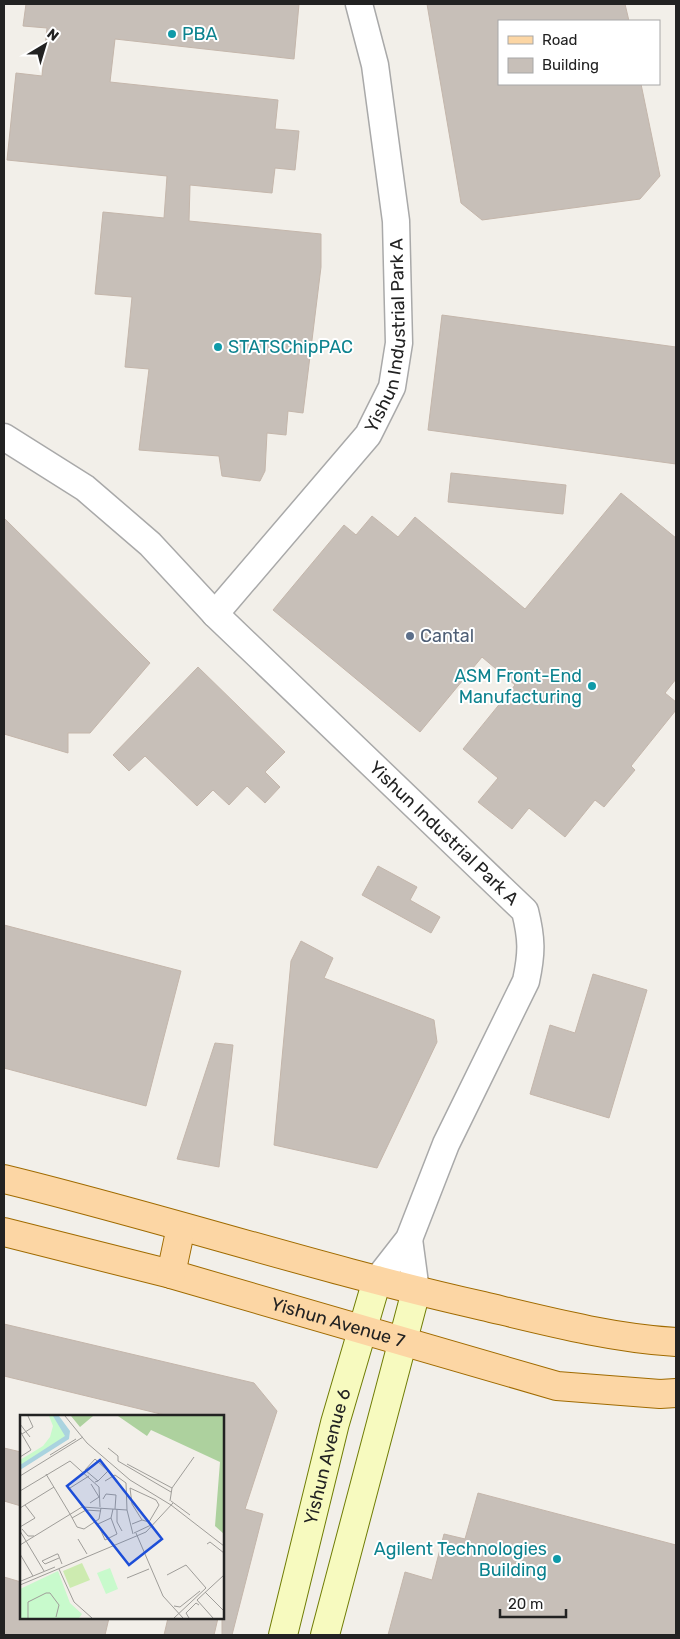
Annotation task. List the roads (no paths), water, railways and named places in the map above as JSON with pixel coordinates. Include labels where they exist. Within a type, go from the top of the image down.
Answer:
[{"type":"main road","points":[[4,1180],[80,1198],[416,1291],[561,1324],[647,1340],[676,1342]]},
{"type":"main road","points":[[170,1274],[181,1227]]},
{"type":"main road","name":"Yishun Avenue 7","points":[[4,1232],[170,1274],[557,1386],[660,1394],[676,1393]]},
{"type":"main road","name":"Yishun Avenue 6","points":[[283,1635],[335,1423],[376,1280]]},
{"type":"main road","points":[[324,1635],[416,1291]]},
{"type":"street","name":"Yishun Industrial Park A","points":[[215,614],[368,435],[392,387],[399,342],[396,221],[375,65],[359,4]]},
{"type":"street","name":"Yishun Industrial Park A","points":[[4,437],[85,488],[150,544],[215,614],[525,911],[532,938],[531,958],[526,981],[446,1144],[409,1239],[376,1280]]},
{"type":"street","name":"Yishun Industrial Park A","points":[[409,1239],[416,1291]]},
{"type":"place","name":"PBA","points":[[172,34]]},
{"type":"place","name":"STATSChipPAC","points":[[218,347]]},
{"type":"place","name":"Cantal","points":[[410,636]]},
{"type":"place","name":"ASM Front-End Manufacturing","points":[[592,686]]},
{"type":"place","name":"Agilent Technologies Building","points":[[557,1559]]}]
